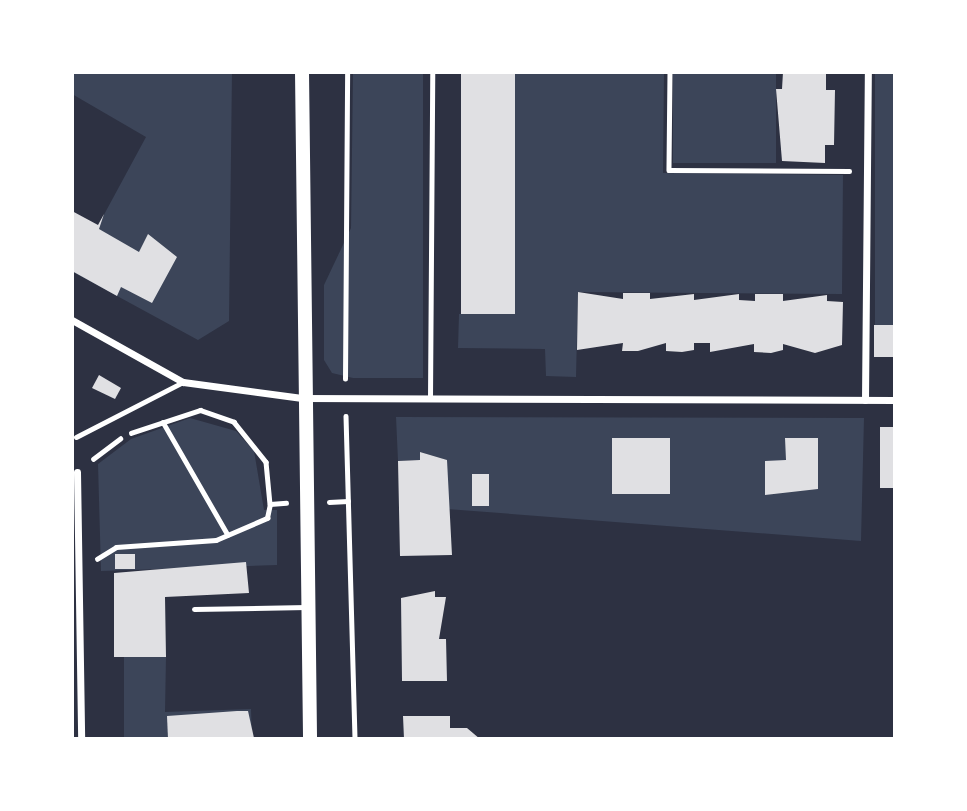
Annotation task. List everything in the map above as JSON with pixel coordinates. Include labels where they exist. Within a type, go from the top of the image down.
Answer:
[{"type":"main road","points":[[302,72],[302,398],[310,739]]},
{"type":"street","points":[[865,400],[868,72]]},
{"type":"street","points":[[72,320],[183,382],[302,398],[895,400]]},
{"type":"street","points":[[77,472],[76,680],[81,739]]},
{"type":"lane","points":[[429,398],[432,72]]},
{"type":"lane","points":[[76,437],[183,382]]},
{"type":"lane","points":[[194,609],[307,607]]},
{"type":"path","points":[[670,72],[669,170],[867,171]]},
{"type":"path","points":[[93,468],[92,455],[163,422],[200,410],[234,422],[266,462],[270,504],[267,518],[228,535],[116,547],[96,560]]},
{"type":"path","points":[[163,422],[228,535]]},
{"type":"path","points":[[270,504],[348,501]]},
{"type":"path","points":[[96,548],[96,572]]},
{"type":"shaded area","points":[[72,72],[232,72],[229,321],[198,340],[73,272],[146,137],[72,94]]},
{"type":"shaded area","points":[[353,72],[423,72],[423,378],[353,378],[332,373],[324,360],[324,285],[351,228]]},
{"type":"shaded area","points":[[515,72],[664,72],[663,173],[843,175],[842,294],[578,292],[576,377],[546,376],[545,349],[458,348],[459,314],[513,314]]},
{"type":"shaded area","points":[[673,72],[776,72],[776,163],[673,163]]},
{"type":"shaded area","points":[[875,72],[895,72],[895,325],[875,325]]},
{"type":"shaded area","points":[[396,417],[864,418],[861,541],[447,509],[447,460],[420,452],[420,460],[398,461]]},
{"type":"shaded area","points":[[190,418],[236,431],[254,451],[264,510],[277,510],[277,565],[101,571],[98,464],[131,439]]},
{"type":"shaded area","points":[[124,657],[166,657],[165,712],[251,709],[252,739],[124,739]]},
{"type":"building","points":[[461,72],[515,72],[515,314],[461,314]]},
{"type":"building","points":[[783,72],[826,72],[826,90],[835,90],[834,145],[825,145],[825,163],[782,161],[776,89],[782,89]]},
{"type":"building","points":[[72,211],[98,225],[104,214],[99,229],[139,252],[148,234],[177,257],[152,303],[121,287],[117,296],[72,271]]},
{"type":"building","points":[[578,292],[623,299],[623,293],[650,293],[650,299],[694,294],[694,300],[739,294],[739,300],[755,301],[755,294],[783,294],[783,301],[827,295],[827,301],[843,302],[842,345],[815,353],[783,344],[783,350],[771,353],[754,352],[754,344],[710,352],[710,343],[694,343],[694,350],[682,352],[666,351],[666,343],[638,351],[622,351],[623,343],[577,350]]},
{"type":"building","points":[[874,325],[895,325],[895,357],[874,357]]},
{"type":"building","points":[[99,375],[121,388],[115,399],[92,388]]},
{"type":"building","points":[[880,427],[895,427],[895,488],[880,488]]},
{"type":"building","points":[[612,438],[670,438],[670,494],[612,494]]},
{"type":"building","points":[[785,438],[818,438],[818,489],[765,495],[765,461],[786,460]]},
{"type":"building","points":[[420,452],[447,460],[452,555],[400,556],[398,461],[420,460]]},
{"type":"building","points":[[472,474],[489,474],[489,506],[472,506]]},
{"type":"building","points":[[115,554],[135,554],[135,569],[115,569]]},
{"type":"building","points":[[246,562],[249,593],[165,597],[166,657],[114,657],[114,573]]},
{"type":"building","points":[[435,591],[435,597],[446,597],[439,639],[446,639],[447,681],[402,681],[401,598]]},
{"type":"building","points":[[248,711],[254,738],[168,739],[167,716]]},
{"type":"building","points":[[403,716],[450,716],[450,728],[467,728],[480,739],[404,739]]}]
